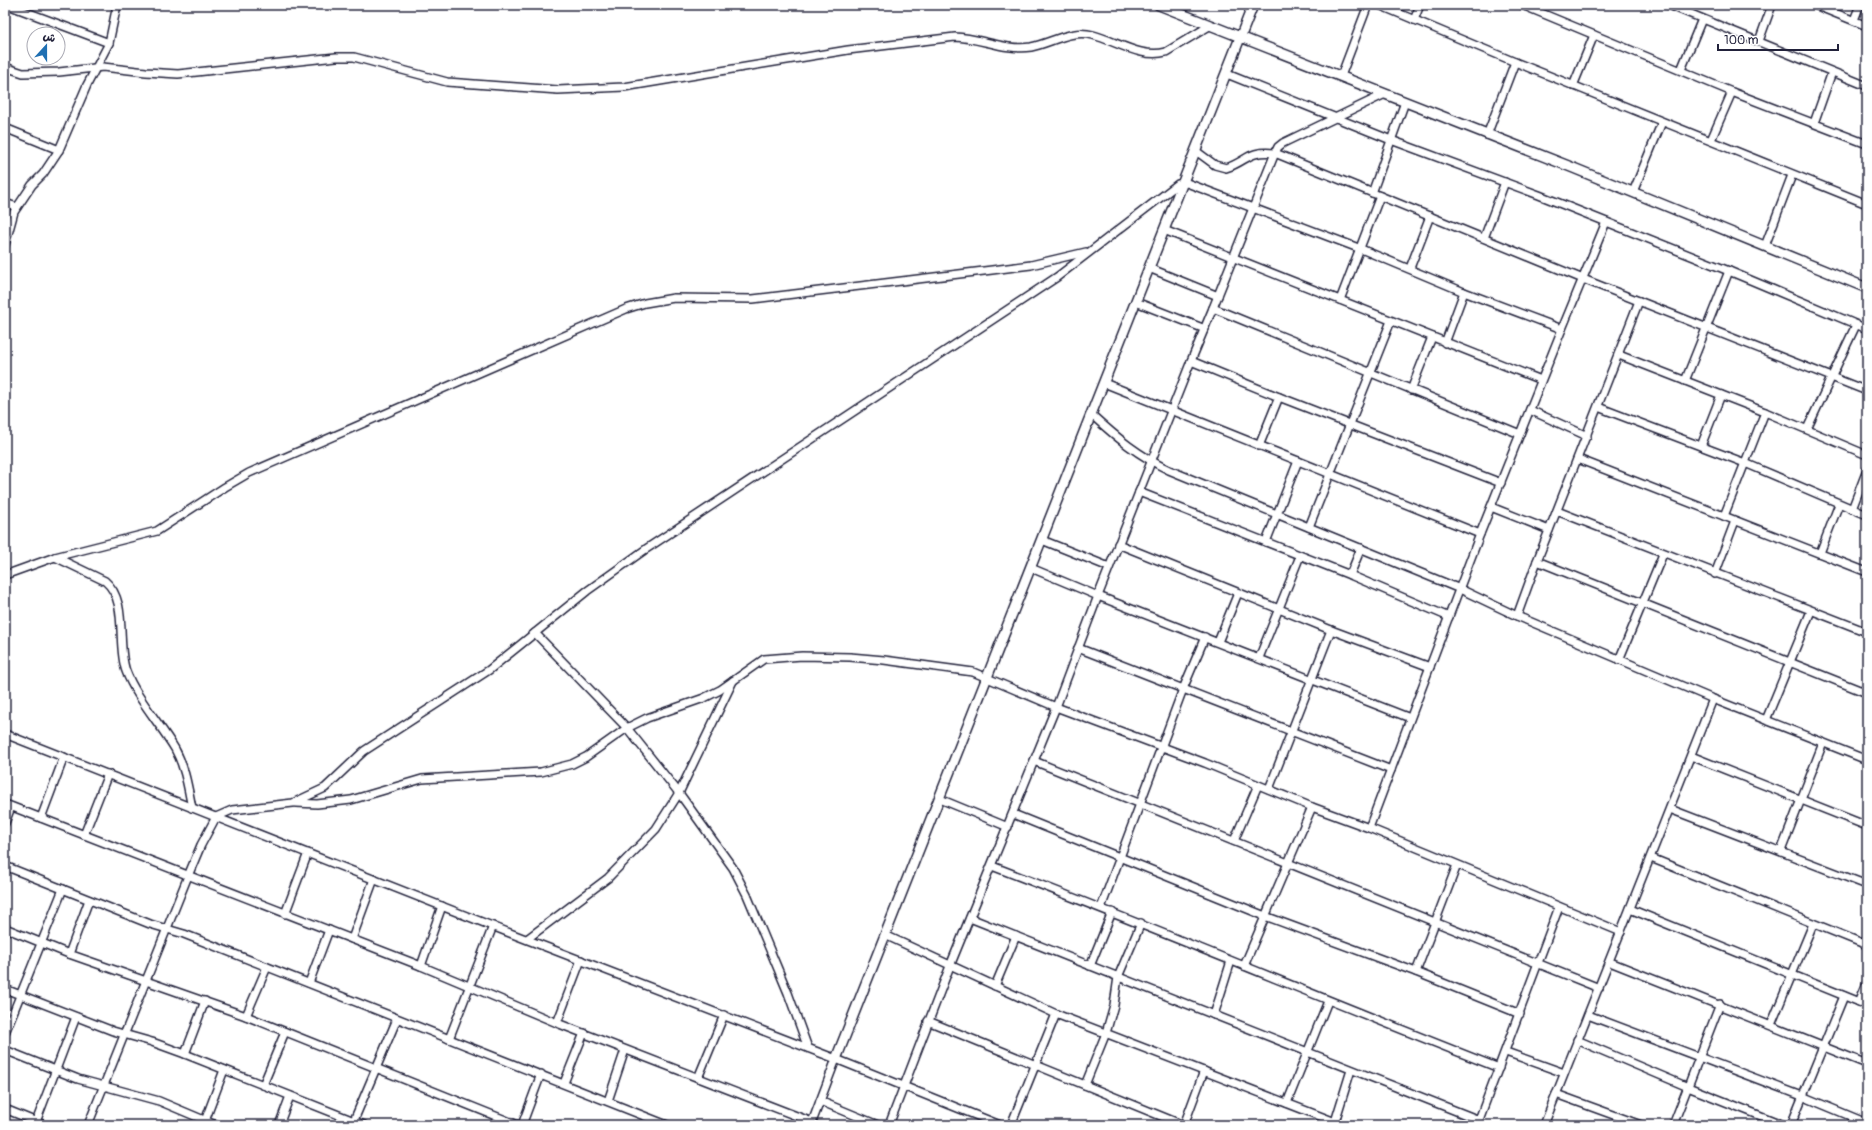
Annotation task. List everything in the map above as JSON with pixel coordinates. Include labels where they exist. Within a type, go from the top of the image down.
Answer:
[{"type":"street","points":[[8,5],[22,7],[109,43]]},
{"type":"street","points":[[5,245],[11,220],[17,207],[32,185],[43,174],[58,150],[87,85],[109,43],[117,5]]},
{"type":"street","points":[[1159,5],[1633,192],[1866,286]]},
{"type":"street","points":[[5,823],[8,806],[421,966],[557,1023],[812,1123],[885,935],[1254,5]]},
{"type":"street","points":[[1341,76],[1368,5]]},
{"type":"street","points":[[1379,5],[1573,86],[1711,140],[1792,175],[1867,204]]},
{"type":"street","points":[[1414,20],[1420,5]]},
{"type":"street","points":[[1522,5],[1537,8],[1594,35],[1732,92],[1867,144]]},
{"type":"street","points":[[1669,5],[1759,40],[1867,86]]},
{"type":"street","points":[[1759,40],[1772,5]]},
{"type":"street","points":[[1815,5],[1867,26]]},
{"type":"street","points":[[1854,20],[1860,5]]},
{"type":"street","points":[[1681,70],[1702,19]]},
{"type":"street","points":[[5,67],[23,73],[59,72],[97,68],[178,74],[336,57],[354,58],[447,82],[558,90],[592,90],[624,87],[848,50],[955,37],[972,38],[1012,48],[1032,46],[1073,34],[1091,34],[1143,52],[1158,54],[1166,52],[1211,25]]},
{"type":"street","points":[[1573,86],[1594,35]]},
{"type":"street","points":[[1487,135],[1515,62]]},
{"type":"street","points":[[1814,123],[1832,72]]},
{"type":"street","points":[[1227,74],[1390,140],[1505,182],[1729,271],[1867,329]]},
{"type":"street","points":[[1711,140],[1732,92]]},
{"type":"street","points":[[889,1125],[928,1021],[1056,707],[1118,544],[1171,410],[1234,258],[1274,153],[1283,143],[1385,94]]},
{"type":"street","points":[[1372,193],[1405,102]]},
{"type":"street","points":[[1633,192],[1662,122]]},
{"type":"street","points":[[5,128],[58,150]]},
{"type":"street","points":[[1196,151],[1215,165],[1226,168],[1253,154],[1265,152],[1274,153],[1583,279],[1867,391]]},
{"type":"street","points":[[1765,246],[1792,175]]},
{"type":"street","points":[[294,803],[325,788],[364,751],[489,670],[586,591],[646,549],[1057,277],[1175,186],[1184,182],[1410,268],[1464,292],[1562,329]]},
{"type":"street","points":[[1484,238],[1505,182]]},
{"type":"street","points":[[1340,300],[1361,249],[1380,196]]},
{"type":"street","points":[[5,203],[17,207]]},
{"type":"street","points":[[1410,268],[1430,216]]},
{"type":"street","points":[[1369,828],[1480,534],[1606,222]]},
{"type":"street","points":[[1164,230],[1541,380]]},
{"type":"street","points":[[5,575],[55,557],[157,531],[249,473],[626,309],[674,298],[753,299],[992,270],[1031,265],[1088,252]]},
{"type":"street","points":[[1149,268],[1218,296]]},
{"type":"street","points":[[1685,381],[1729,271]]},
{"type":"street","points":[[1445,343],[1464,292]]},
{"type":"street","points":[[1516,616],[1536,561],[1578,459],[1639,301]]},
{"type":"street","points":[[1136,302],[1204,329]]},
{"type":"street","points":[[1213,308],[1520,434]]},
{"type":"street","points":[[1309,527],[1391,321]]},
{"type":"street","points":[[1808,429],[1856,324]]},
{"type":"street","points":[[1411,390],[1432,337]]},
{"type":"street","points":[[1619,355],[1808,429],[1867,455]]},
{"type":"street","points":[[1191,361],[1279,397],[1501,483]]},
{"type":"street","points":[[1104,384],[1480,534]]},
{"type":"street","points":[[1701,446],[1720,395]]},
{"type":"street","points":[[1259,446],[1279,397]]},
{"type":"street","points":[[1598,407],[1701,446],[1867,515]]},
{"type":"street","points":[[1530,410],[1587,436]]},
{"type":"street","points":[[1724,516],[1765,412]]},
{"type":"street","points":[[1092,415],[1121,441],[1151,462],[1460,589],[1516,616],[1619,660],[1867,760]]},
{"type":"street","points":[[1578,459],[1867,572]]},
{"type":"street","points":[[1266,542],[1298,462]]},
{"type":"street","points":[[1852,509],[1867,470]]},
{"type":"street","points":[[1139,492],[1350,575],[1449,617]]},
{"type":"street","points":[[1820,553],[1839,504]]},
{"type":"street","points":[[1491,507],[1549,530]]},
{"type":"street","points":[[1557,511],[1663,554],[1867,632]]},
{"type":"street","points":[[1715,574],[1734,521]]},
{"type":"street","points":[[1042,540],[1109,567]]},
{"type":"street","points":[[1118,544],[1331,630],[1430,667]]},
{"type":"street","points":[[1350,575],[1360,548]]},
{"type":"street","points":[[1619,660],[1663,554]]},
{"type":"street","points":[[1259,658],[1300,556]]},
{"type":"street","points":[[55,557],[105,581],[115,593],[118,604],[126,671],[181,760],[192,808]]},
{"type":"street","points":[[1536,561],[1867,693]]},
{"type":"street","points":[[1031,568],[1098,596],[1410,718]]},
{"type":"street","points":[[1218,642],[1238,593]]},
{"type":"street","points":[[1766,720],[1810,611]]},
{"type":"street","points":[[1269,789],[1290,731],[1331,630]]},
{"type":"street","points":[[535,633],[626,728],[678,793],[733,868],[740,880],[788,993],[808,1048]]},
{"type":"street","points":[[1100,908],[1183,689],[1205,637]]},
{"type":"street","points":[[1078,648],[1183,689],[1229,705],[1290,731],[1391,770]]},
{"type":"street","points":[[88,1125],[188,876],[201,845],[216,817],[232,810],[294,803],[317,804],[351,800],[422,778],[541,772],[556,769],[572,764],[586,757],[626,728],[652,716],[704,698],[733,681],[764,659],[802,656],[850,657],[915,663],[961,670],[988,678],[1056,707],[1205,763],[1312,807],[1369,828],[1621,932]]},
{"type":"street","points":[[527,939],[608,878],[656,829],[678,793],[733,681]]},
{"type":"street","points":[[1544,1125],[1577,1040],[1610,962],[1713,699]]},
{"type":"street","points":[[5,734],[836,1059],[1000,1125]]},
{"type":"street","points":[[1780,851],[1822,743]]},
{"type":"street","points":[[1691,756],[1867,826]]},
{"type":"street","points":[[41,818],[64,757]]},
{"type":"street","points":[[1034,761],[1599,988]]},
{"type":"street","points":[[84,835],[108,774]]},
{"type":"street","points":[[1234,841],[1258,785]]},
{"type":"street","points":[[940,799],[1008,827]]},
{"type":"street","points":[[1244,966],[1312,807]]},
{"type":"street","points":[[1670,810],[1867,885]]},
{"type":"street","points":[[1013,814],[1265,916],[1416,972],[1520,1014]]},
{"type":"street","points":[[285,914],[308,853]]},
{"type":"street","points":[[1650,858],[1867,945]]},
{"type":"street","points":[[1416,972],[1457,865]]},
{"type":"street","points":[[5,866],[89,900],[166,929],[184,934],[667,1125]]},
{"type":"street","points":[[992,866],[1140,923],[1328,1001],[1499,1068]]},
{"type":"street","points":[[352,940],[374,879]]},
{"type":"street","points":[[5,1033],[63,890]]},
{"type":"street","points":[[69,954],[89,900]]},
{"type":"street","points":[[421,966],[442,906]]},
{"type":"street","points":[[970,918],[1307,1052],[1478,1123],[1506,1052],[1559,907]]},
{"type":"street","points":[[1630,909],[1867,1005]]},
{"type":"street","points":[[1090,966],[1112,912]]},
{"type":"street","points":[[1085,1085],[1106,1033],[1114,1005],[1118,977],[1124,958],[1140,923]]},
{"type":"street","points":[[1771,1024],[1813,924]]},
{"type":"street","points":[[449,1039],[493,926]]},
{"type":"street","points":[[5,928],[69,954],[246,1016],[503,1122],[518,1125]]},
{"type":"street","points":[[309,983],[329,930]]},
{"type":"street","points":[[885,935],[1056,1014],[1287,1103],[1334,1123],[1343,1125]]},
{"type":"street","points":[[995,986],[1016,936]]},
{"type":"street","points":[[557,1023],[581,960]]},
{"type":"street","points":[[1214,1015],[1231,961]]},
{"type":"street","points":[[1610,962],[1771,1024],[1823,1047],[1867,1064]]},
{"type":"street","points":[[246,1016],[267,967]]},
{"type":"street","points":[[1859,1002],[1867,983]]},
{"type":"street","points":[[5,990],[76,1017],[185,1054],[353,1123],[364,1125]]},
{"type":"street","points":[[1790,1125],[1844,996]]},
{"type":"street","points":[[185,1054],[205,1001]]},
{"type":"street","points":[[1287,1103],[1328,1001]]},
{"type":"street","points":[[1674,1125],[1698,1056],[1720,1004]]},
{"type":"street","points":[[1011,1125],[1056,1014]]},
{"type":"street","points":[[698,1078],[724,1015]]},
{"type":"street","points":[[1588,1015],[1802,1096],[1867,1123]]},
{"type":"street","points":[[36,1122],[76,1017]]},
{"type":"street","points":[[353,1123],[397,1019]]},
{"type":"street","points":[[928,1021],[1183,1125],[1204,1071]]},
{"type":"street","points":[[263,1085],[285,1032]]},
{"type":"street","points":[[564,1083],[584,1033]]},
{"type":"street","points":[[1577,1040],[1688,1087],[1784,1125]]},
{"type":"street","points":[[5,1050],[56,1071],[160,1101],[216,1125]]},
{"type":"street","points":[[608,1101],[625,1050]]},
{"type":"street","points":[[1506,1052],[1564,1073]]},
{"type":"street","points":[[204,1120],[224,1070]]},
{"type":"street","points":[[1334,1123],[1351,1070]]},
{"type":"street","points":[[522,1125],[541,1074]]},
{"type":"street","points":[[1556,1094],[1641,1125]]},
{"type":"street","points":[[278,1125],[290,1096]]},
{"type":"street","points":[[820,1101],[850,1115],[878,1125]]},
{"type":"street","points":[[5,1110],[44,1125]]}]
